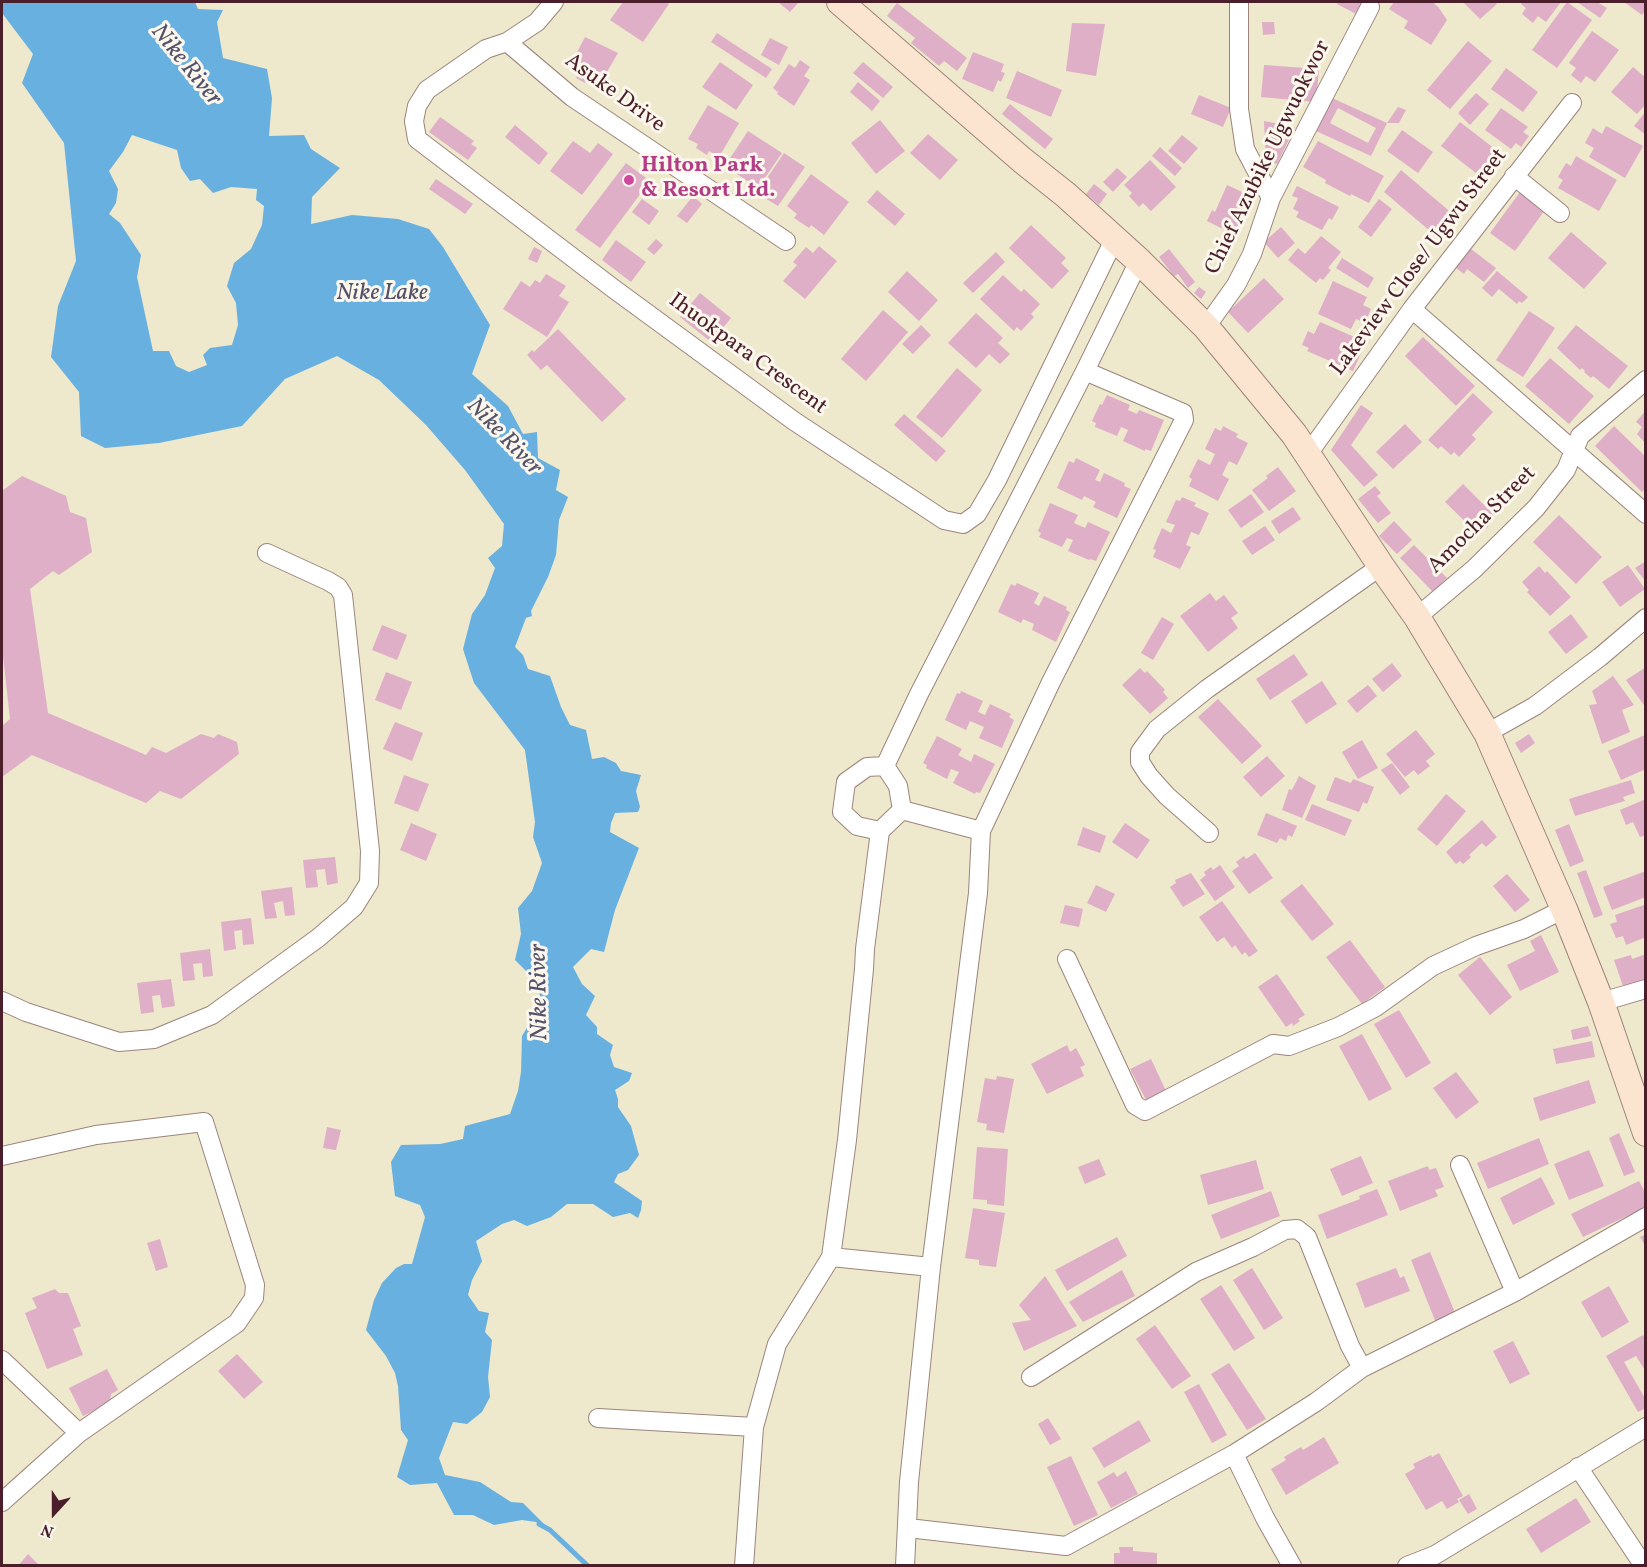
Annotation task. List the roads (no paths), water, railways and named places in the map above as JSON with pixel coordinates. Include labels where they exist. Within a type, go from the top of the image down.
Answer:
[{"type":"street","name":"Ihuokpara Crescent","points":[[554,2],[537,22],[507,42],[486,49],[427,90],[417,106],[414,121],[417,139],[605,282],[794,421],[944,520],[963,524],[977,514],[997,480],[1114,238]]},
{"type":"street","points":[[840,2],[1139,261],[1206,327],[1294,434],[1381,566],[1418,617],[1487,733],[1564,909],[1600,1002],[1646,1133]]},
{"type":"street","points":[[1239,2],[1239,109],[1245,149],[1271,198]]},
{"type":"street","name":"Chief Azubike Ugwuokwor","points":[[1206,327],[1236,285],[1252,254],[1271,198],[1370,7]]},
{"type":"street","name":"Asuke Drive","points":[[507,42],[572,97],[786,241]]},
{"type":"street","name":"Lakeview Close/ Ugwu Street","points":[[1308,454],[1413,309],[1572,103]]},
{"type":"street","points":[[1514,176],[1560,213]]},
{"type":"street","points":[[885,766],[919,694],[1139,261]]},
{"type":"street","points":[[1413,309],[1646,514]]},
{"type":"street","points":[[905,1566],[909,1482],[932,1267],[978,893],[981,831],[1051,682],[1184,420],[1184,413],[1085,371]]},
{"type":"street","name":"Amocha Street","points":[[1418,617],[1474,569],[1536,508],[1566,470],[1580,436],[1646,380]]},
{"type":"street","points":[[2,1001],[26,1012],[119,1042],[154,1039],[212,1014],[318,938],[354,907],[369,883],[370,850],[343,595],[338,587],[328,581],[267,553]]},
{"type":"street","points":[[1209,833],[1167,796],[1149,776],[1140,762],[1140,752],[1157,729],[1207,689],[1381,566]]},
{"type":"street","points":[[1487,733],[1535,706],[1646,618]]},
{"type":"street","points":[[885,766],[898,786],[902,810]]},
{"type":"street","points":[[880,831],[857,826],[842,812],[846,782],[867,767],[885,766]]},
{"type":"street","points":[[902,810],[981,831]]},
{"type":"street","points":[[744,1566],[754,1427],[777,1344],[831,1257],[847,1140],[865,949],[880,831],[902,810]]},
{"type":"street","points":[[1067,959],[1135,1105],[1145,1111],[1273,1044],[1289,1046],[1338,1027],[1376,1007],[1433,966],[1476,946],[1524,929],[1564,909]]},
{"type":"street","points":[[1600,1002],[1646,989]]},
{"type":"street","points":[[2,1156],[96,1135],[204,1122],[255,1285],[254,1298],[237,1323],[79,1433],[2,1502]]},
{"type":"street","points":[[1460,1165],[1515,1292]]},
{"type":"street","points":[[908,1528],[1066,1546],[1234,1454],[1316,1402],[1362,1368],[1515,1292],[1646,1217]]},
{"type":"street","points":[[1031,1377],[1196,1272],[1285,1230],[1297,1229],[1307,1238],[1350,1346],[1362,1368]]},
{"type":"street","points":[[831,1257],[932,1267]]},
{"type":"street","points":[[2,1360],[79,1433]]},
{"type":"street","points":[[598,1418],[754,1427]]},
{"type":"street","points":[[1407,1566],[1438,1560],[1578,1467],[1646,1427]]},
{"type":"street","points":[[1234,1454],[1265,1518],[1292,1566]]},
{"type":"street","points":[[1578,1467],[1644,1566]]},
{"type":"water","name":"Nike Lake","points":[[2,2],[195,2],[198,9],[223,10],[217,22],[223,58],[267,69],[272,98],[269,136],[304,135],[311,149],[340,168],[312,197],[311,224],[352,215],[398,219],[429,229],[443,247],[490,325],[472,374],[508,406],[523,434],[537,432],[538,458],[560,470],[556,490],[568,497],[559,520],[556,555],[531,611],[532,616],[526,618],[515,647],[523,655],[528,669],[550,676],[570,725],[586,730],[592,759],[604,757],[616,763],[621,771],[641,775],[636,791],[640,807],[638,812],[615,813],[611,823],[610,832],[639,848],[615,910],[604,952],[591,949],[573,967],[582,984],[595,996],[586,1015],[597,1027],[597,1034],[613,1045],[610,1055],[614,1067],[632,1073],[629,1081],[615,1090],[618,1107],[631,1126],[639,1155],[628,1170],[618,1174],[614,1182],[642,1201],[641,1210],[638,1218],[630,1213],[613,1217],[593,1204],[567,1204],[551,1217],[527,1226],[514,1220],[502,1224],[476,1241],[482,1261],[472,1280],[468,1295],[479,1311],[489,1313],[485,1332],[492,1340],[488,1377],[490,1397],[482,1412],[467,1424],[453,1422],[439,1458],[445,1475],[480,1482],[511,1502],[523,1503],[550,1530],[536,1522],[522,1520],[494,1525],[473,1515],[454,1515],[437,1483],[410,1485],[397,1477],[408,1440],[401,1430],[398,1386],[395,1373],[386,1356],[366,1330],[374,1300],[382,1283],[396,1268],[404,1264],[412,1264],[425,1217],[420,1205],[395,1196],[391,1162],[401,1145],[440,1144],[463,1139],[465,1126],[510,1114],[518,1091],[521,1072],[522,1036],[541,1004],[538,983],[515,960],[521,934],[518,908],[532,891],[542,863],[533,837],[535,822],[525,750],[474,683],[463,649],[472,614],[485,595],[495,568],[488,558],[502,546],[504,524],[465,470],[426,425],[379,380],[337,356],[285,379],[242,426],[159,443],[105,448],[81,436],[79,392],[51,357],[58,306],[76,261],[64,143],[22,83],[33,54],[2,13]],"holes":[[[132,135],[177,150],[181,168],[190,181],[200,179],[213,193],[231,187],[257,189],[256,200],[264,206],[262,225],[251,249],[234,263],[227,286],[236,303],[238,325],[232,345],[210,348],[203,355],[207,365],[189,372],[176,366],[169,351],[153,351],[137,277],[141,255],[120,223],[109,214],[116,203],[118,189],[109,171]]]},
{"type":"waterway","name":"Nike River","points":[[539,1524],[550,1530],[588,1566]]},
{"type":"place","name":"Hilton Park & Resort Ltd.","points":[[629,180]]}]
